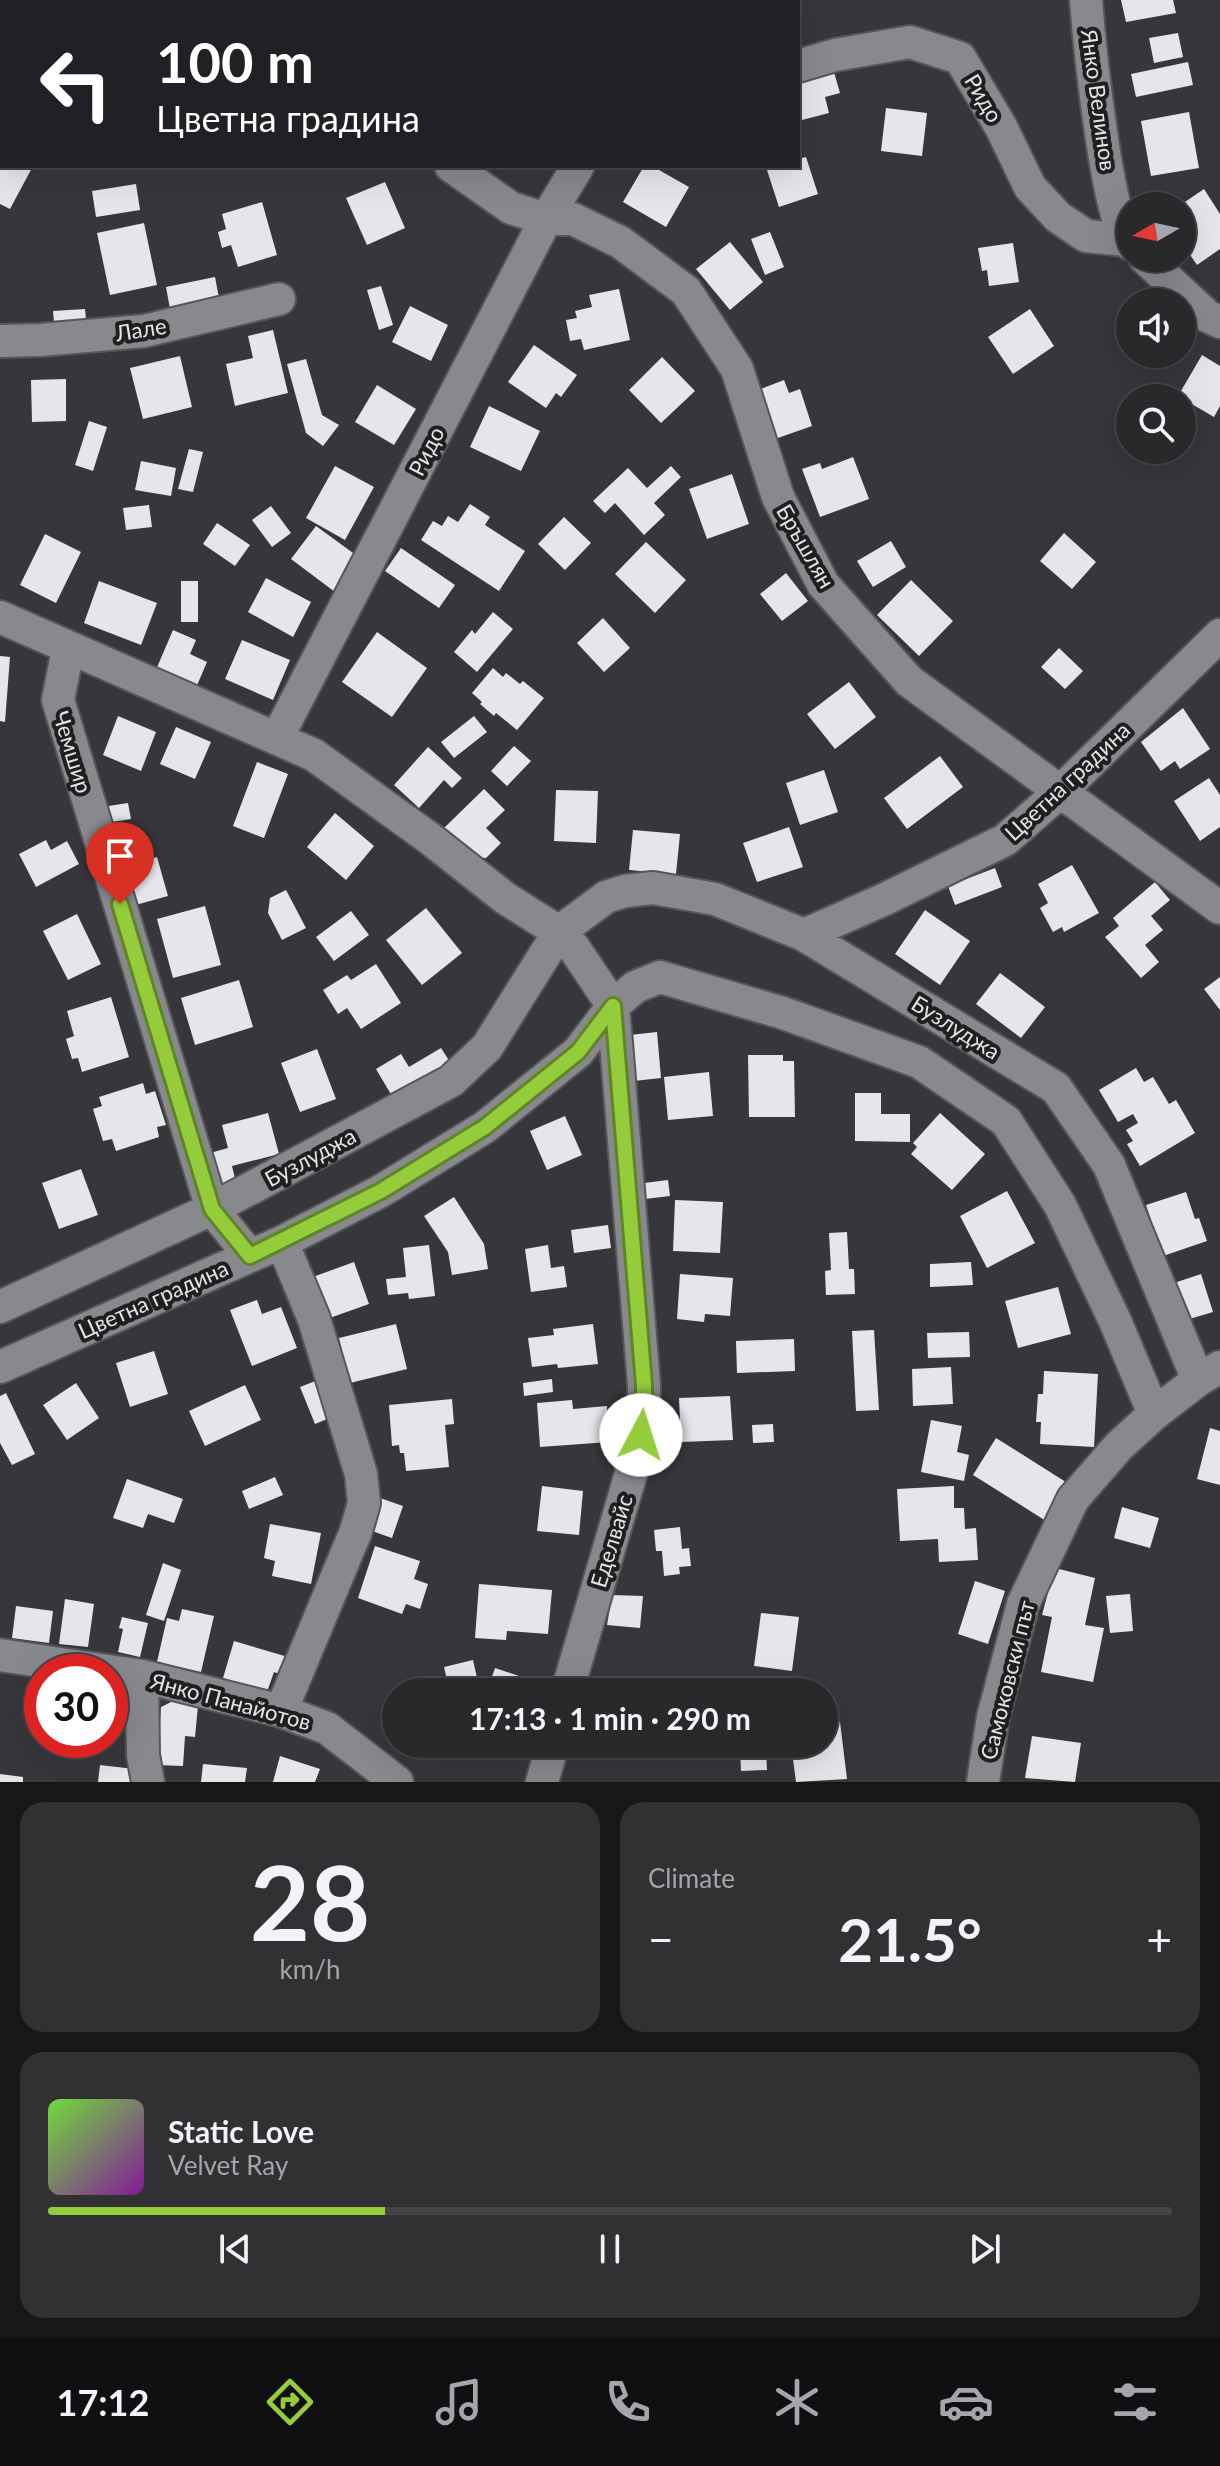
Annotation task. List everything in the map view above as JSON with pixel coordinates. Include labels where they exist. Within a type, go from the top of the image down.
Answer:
[{"type":"street","name":"Янко Велинов","points":[[1086,0],[1112,199],[1116,208]]},
{"type":"street","name":"Ридо","points":[[800,65],[835,55],[910,42],[960,58],[1001,127],[1030,187],[1058,217],[1086,236],[1116,243]]},
{"type":"street","name":"Бръшлян","points":[[454,168],[511,208],[546,219],[573,219],[620,242],[686,291],[737,369],[778,497],[823,584],[909,681],[1220,908]]},
{"type":"street","name":"Ридо","points":[[277,738],[546,219],[577,168]]},
{"type":"street","name":"Янко Велинов","points":[[1160,272],[1207,316],[1220,322]]},
{"type":"street","name":"Лале","points":[[0,341],[144,331],[279,299]]},
{"type":"street","points":[[0,617],[314,755],[429,838],[505,898],[559,932],[574,948],[613,1006],[635,987],[660,977],[783,1013],[919,1062],[1006,1121],[1060,1205],[1116,1323],[1154,1414]]},
{"type":"street","name":"Цветна градина","points":[[804,935],[1005,840],[1060,792],[1220,635]]},
{"type":"street","name":"Чемшир","points":[[68,649],[59,680],[58,700],[212,1209],[250,1256]]},
{"type":"street","name":"Бузлуджа","points":[[0,1307],[212,1209],[451,1081],[487,1047],[559,932],[606,897],[653,888],[715,899],[804,935],[1056,1088],[1109,1165],[1209,1373]]},
{"type":"street","name":"Цветна градина","points":[[0,1367],[282,1242],[381,1191],[485,1127],[578,1052],[613,1006]]},
{"type":"street","name":"Еделвайс","points":[[571,1678],[637,1453],[644,1416],[643,1369],[613,1006]]},
{"type":"street","points":[[281,1711],[356,1531],[364,1503],[361,1474],[319,1333],[282,1242]]},
{"type":"street","name":"Самоковски път","points":[[983,1782],[993,1717],[1023,1604],[1073,1499],[1119,1446],[1154,1414],[1209,1373]]},
{"type":"street","name":"Янко Панайотов","points":[[0,1655],[142,1676],[281,1711],[327,1728],[397,1782]]},
{"type":"street","points":[[142,1676],[143,1755],[148,1782]]},
{"type":"street","points":[[542,1782],[549,1758]]},
{"type":"building","points":[[1121,0],[1173,0],[1176,13],[1126,22]]},
{"type":"building","points":[[1178,33],[1183,57],[1154,63],[1149,38]]},
{"type":"building","points":[[1188,62],[1193,85],[1136,97],[1131,74]]},
{"type":"building","points":[[834,72],[840,93],[825,97],[829,113],[802,120],[800,80]]},
{"type":"building","points":[[886,108],[927,113],[922,156],[881,151]]},
{"type":"building","points":[[1189,112],[1199,168],[1151,176],[1141,121]]},
{"type":"building","points":[[806,157],[818,194],[779,207],[767,170],[800,168],[800,158]]},
{"type":"building","points":[[0,168],[32,168],[10,209],[0,204]]},
{"type":"building","points":[[643,168],[656,168],[689,187],[666,227],[623,202]]},
{"type":"building","points":[[385,182],[405,228],[367,245],[346,198]]},
{"type":"building","points":[[136,184],[140,210],[96,217],[92,191]]},
{"type":"building","points":[[1204,189],[1220,214],[1220,249],[1197,265],[1196,264],[1196,194]]},
{"type":"building","points":[[262,202],[277,255],[238,267],[231,245],[222,248],[218,232],[226,229],[222,214]]},
{"type":"building","points":[[144,223],[157,285],[110,295],[97,233]]},
{"type":"building","points":[[770,232],[784,267],[765,275],[751,239]]},
{"type":"building","points":[[730,242],[763,282],[730,310],[696,269]]},
{"type":"building","points":[[1013,243],[1019,282],[989,286],[987,270],[982,271],[978,248]]},
{"type":"building","points":[[215,277],[219,298],[170,309],[166,287]]},
{"type":"building","points":[[381,286],[393,325],[379,330],[367,290]]},
{"type":"building","points":[[619,289],[630,340],[584,350],[581,339],[570,341],[566,320],[577,318],[575,311],[592,307],[589,295]]},
{"type":"building","points":[[410,306],[448,325],[431,361],[392,342]]},
{"type":"building","points":[[85,309],[87,330],[55,333],[53,311]]},
{"type":"building","points":[[1030,309],[1054,346],[1013,374],[988,337]]},
{"type":"building","points":[[273,330],[288,393],[235,406],[226,364],[253,358],[248,336]]},
{"type":"building","points":[[534,345],[577,375],[561,397],[556,393],[546,408],[508,382]]},
{"type":"building","points":[[1202,355],[1220,366],[1220,406],[1214,417],[1196,406],[1196,384],[1185,384]]},
{"type":"building","points":[[180,356],[192,407],[143,419],[130,368]]},
{"type":"building","points":[[662,357],[695,391],[661,423],[629,390]]},
{"type":"building","points":[[306,359],[322,415],[339,425],[323,446],[306,433],[287,364]]},
{"type":"building","points":[[66,379],[66,421],[32,422],[31,380]]},
{"type":"building","points":[[784,380],[789,393],[800,389],[812,426],[775,439],[758,390]]},
{"type":"building","points":[[377,385],[416,409],[394,445],[355,422]]},
{"type":"building","points":[[489,406],[540,431],[521,471],[470,447]]},
{"type":"building","points":[[89,421],[107,427],[93,471],[75,465]]},
{"type":"building","points":[[189,449],[203,452],[193,492],[178,489]]},
{"type":"building","points":[[853,457],[869,499],[820,517],[802,469],[820,463],[822,469]]},
{"type":"building","points":[[141,461],[176,468],[171,496],[135,490]]},
{"type":"building","points":[[335,466],[374,487],[345,540],[306,518]]},
{"type":"building","points":[[671,466],[681,477],[654,503],[665,515],[644,535],[615,503],[605,513],[593,501],[628,468],[647,488]]},
{"type":"building","points":[[732,474],[749,524],[707,539],[689,489]]},
{"type":"building","points":[[470,504],[490,517],[485,525],[525,551],[499,591],[421,540],[433,521],[442,526],[448,516],[458,522]]},
{"type":"building","points":[[149,505],[152,527],[126,530],[123,508]]},
{"type":"building","points":[[271,506],[291,533],[272,547],[252,520]]},
{"type":"building","points":[[564,517],[591,543],[565,570],[538,544]]},
{"type":"building","points":[[217,523],[250,545],[235,566],[203,544]]},
{"type":"building","points":[[316,526],[360,558],[335,592],[291,559]]},
{"type":"building","points":[[1064,533],[1096,562],[1072,589],[1040,561]]},
{"type":"building","points":[[45,534],[81,552],[56,603],[20,585]]},
{"type":"building","points":[[891,541],[906,567],[873,587],[857,561]]},
{"type":"building","points":[[646,542],[686,580],[655,613],[615,574]]},
{"type":"building","points":[[401,548],[455,585],[439,608],[385,571]]},
{"type":"building","points":[[786,573],[808,601],[782,621],[760,594]]},
{"type":"building","points":[[266,578],[311,602],[293,637],[248,612]]},
{"type":"building","points":[[911,580],[953,621],[919,656],[877,615]]},
{"type":"building","points":[[99,581],[157,603],[141,645],[84,623]]},
{"type":"building","points":[[181,581],[198,581],[198,622],[181,622]]},
{"type":"building","points":[[493,612],[513,629],[477,672],[454,652],[472,630],[475,634]]},
{"type":"building","points":[[603,618],[630,648],[604,672],[577,643]]},
{"type":"building","points":[[173,630],[196,640],[190,654],[207,662],[195,690],[155,672]]},
{"type":"building","points":[[377,632],[427,668],[392,717],[342,682]]},
{"type":"building","points":[[242,640],[290,660],[273,700],[225,679]]},
{"type":"building","points":[[1059,648],[1083,671],[1065,689],[1041,667]]},
{"type":"building","points":[[0,656],[10,657],[5,722],[0,721]]},
{"type":"building","points":[[493,668],[503,677],[506,673],[520,684],[523,681],[544,698],[517,730],[496,713],[494,716],[472,693]]},
{"type":"building","points":[[849,682],[876,717],[835,749],[807,714]]},
{"type":"building","points":[[1183,708],[1210,749],[1180,769],[1175,761],[1161,771],[1141,742]]},
{"type":"building","points":[[118,716],[156,732],[141,771],[103,755]]},
{"type":"building","points":[[474,716],[487,732],[454,758],[441,742]]},
{"type":"building","points":[[176,727],[211,742],[195,779],[160,764]]},
{"type":"building","points":[[514,746],[531,761],[507,786],[491,771]]},
{"type":"building","points":[[428,747],[462,778],[452,788],[444,780],[419,808],[394,785]]},
{"type":"building","points":[[940,756],[963,787],[907,829],[884,798]]},
{"type":"building","points":[[257,762],[288,774],[264,838],[233,826]]},
{"type":"building","points":[[824,770],[838,812],[800,825],[786,783]]},
{"type":"building","points":[[1209,778],[1220,795],[1220,827],[1200,841],[1174,801]]},
{"type":"building","points":[[484,789],[505,810],[486,828],[501,843],[486,858],[472,857],[444,828]]},
{"type":"building","points":[[556,790],[598,791],[596,843],[554,841]]},
{"type":"building","points":[[128,803],[131,819],[105,823],[102,807]]},
{"type":"building","points":[[335,813],[374,846],[346,880],[307,847]]},
{"type":"building","points":[[789,827],[803,867],[757,882],[743,843]]},
{"type":"building","points":[[633,830],[680,834],[676,874],[629,870]]},
{"type":"building","points":[[46,840],[51,850],[67,841],[79,864],[36,887],[19,854]]},
{"type":"building","points":[[157,857],[168,896],[132,906],[122,867]]},
{"type":"building","points":[[1072,865],[1099,913],[1064,932],[1062,927],[1053,932],[1040,908],[1048,903],[1038,884]]},
{"type":"building","points":[[995,868],[1002,887],[955,905],[948,886]]},
{"type":"building","points":[[1155,882],[1170,900],[1151,916],[1163,930],[1145,945],[1159,962],[1141,978],[1105,937],[1119,926],[1113,918]]},
{"type":"building","points":[[286,890],[306,928],[282,940],[268,913],[270,898]]},
{"type":"building","points":[[205,906],[221,965],[173,978],[157,919]]},
{"type":"building","points":[[426,908],[462,953],[422,985],[386,940]]},
{"type":"building","points":[[925,910],[970,941],[940,985],[895,954]]},
{"type":"building","points":[[351,911],[369,935],[334,961],[316,937]]},
{"type":"building","points":[[77,914],[101,964],[68,980],[43,931]]},
{"type":"building","points":[[376,964],[401,1003],[361,1029],[347,1008],[338,1014],[323,990],[347,975],[351,980]]},
{"type":"building","points":[[1000,973],[1045,1007],[1021,1038],[976,1004]]},
{"type":"building","points":[[1220,977],[1220,1010],[1204,989]]},
{"type":"building","points":[[239,980],[253,1027],[195,1045],[181,998]]},
{"type":"building","points":[[111,997],[129,1057],[82,1072],[78,1058],[72,1059],[66,1039],[74,1036],[67,1011]]},
{"type":"building","points":[[657,1032],[661,1078],[634,1081],[630,1035]]},
{"type":"building","points":[[441,1048],[450,1062],[392,1096],[376,1069],[401,1054],[409,1067]]},
{"type":"building","points":[[317,1049],[336,1099],[300,1112],[281,1063]]},
{"type":"building","points":[[748,1055],[783,1055],[783,1061],[794,1061],[795,1117],[749,1117]]},
{"type":"building","points":[[1136,1068],[1144,1082],[1153,1077],[1169,1104],[1176,1100],[1195,1133],[1140,1166],[1127,1144],[1133,1141],[1126,1130],[1138,1123],[1133,1114],[1118,1122],[1099,1090]]},
{"type":"building","points":[[709,1072],[713,1116],[668,1120],[664,1077]]},
{"type":"building","points":[[143,1083],[146,1094],[155,1091],[166,1125],[157,1127],[159,1137],[116,1151],[112,1139],[103,1141],[93,1109],[102,1106],[99,1097]]},
{"type":"building","points":[[855,1093],[881,1093],[881,1114],[910,1114],[910,1142],[855,1141]]},
{"type":"building","points":[[268,1113],[279,1154],[232,1166],[237,1187],[219,1191],[210,1153],[228,1148],[222,1125]]},
{"type":"building","points":[[940,1113],[985,1154],[952,1190],[911,1154],[917,1147],[913,1143]]},
{"type":"building","points":[[565,1116],[582,1155],[547,1170],[530,1131]]},
{"type":"building","points":[[81,1169],[98,1215],[59,1229],[42,1183]]},
{"type":"building","points":[[668,1180],[670,1196],[645,1199],[644,1183]]},
{"type":"building","points":[[1007,1191],[1035,1243],[987,1268],[960,1216]]},
{"type":"building","points":[[1186,1192],[1207,1241],[1163,1256],[1146,1205]]},
{"type":"building","points":[[454,1197],[484,1244],[488,1269],[452,1275],[448,1252],[424,1216]]},
{"type":"building","points":[[675,1200],[723,1202],[720,1253],[673,1251]]},
{"type":"building","points":[[608,1225],[611,1248],[574,1253],[571,1230]]},
{"type":"building","points":[[847,1232],[849,1269],[854,1269],[855,1294],[826,1295],[825,1271],[831,1270],[829,1233]]},
{"type":"building","points":[[429,1245],[435,1296],[409,1299],[408,1293],[388,1295],[386,1279],[406,1277],[403,1248]]},
{"type":"building","points":[[548,1245],[551,1268],[564,1266],[567,1287],[531,1292],[525,1249]]},
{"type":"building","points":[[354,1262],[369,1304],[324,1320],[310,1278]]},
{"type":"building","points":[[971,1262],[973,1285],[930,1287],[930,1264]]},
{"type":"building","points":[[680,1274],[733,1278],[730,1316],[705,1314],[704,1322],[677,1319]]},
{"type":"building","points":[[1201,1274],[1213,1312],[1176,1323],[1165,1286]]},
{"type":"building","points":[[1058,1287],[1071,1334],[1018,1348],[1005,1301]]},
{"type":"building","points":[[257,1300],[262,1314],[281,1307],[297,1348],[252,1366],[230,1310]]},
{"type":"building","points":[[396,1324],[407,1369],[350,1383],[339,1338]]},
{"type":"building","points":[[593,1324],[598,1364],[532,1367],[528,1338],[554,1335],[553,1329]]},
{"type":"building","points":[[874,1330],[879,1410],[856,1411],[852,1331]]},
{"type":"building","points":[[969,1332],[970,1357],[928,1358],[927,1333]]},
{"type":"building","points":[[794,1339],[795,1371],[737,1373],[736,1341]]},
{"type":"building","points":[[154,1351],[168,1394],[130,1407],[116,1363]]},
{"type":"building","points":[[951,1367],[953,1404],[913,1406],[912,1369]]},
{"type":"building","points":[[1044,1371],[1098,1374],[1094,1447],[1040,1444],[1041,1422],[1036,1422],[1038,1394],[1043,1394]]},
{"type":"building","points":[[552,1379],[553,1392],[524,1396],[523,1383]]},
{"type":"building","points":[[318,1380],[332,1417],[315,1424],[300,1387]]},
{"type":"building","points":[[76,1383],[99,1418],[67,1440],[43,1405]]},
{"type":"building","points":[[245,1385],[261,1420],[205,1446],[189,1411]]},
{"type":"building","points":[[6,1393],[35,1454],[12,1465],[0,1443],[0,1396]]},
{"type":"building","points":[[730,1396],[733,1440],[681,1442],[679,1398]]},
{"type":"building","points":[[452,1399],[454,1424],[445,1425],[449,1467],[406,1471],[404,1453],[400,1453],[399,1445],[392,1446],[389,1405]]},
{"type":"building","points":[[572,1400],[573,1409],[607,1406],[609,1442],[540,1447],[537,1403]]},
{"type":"building","points":[[931,1420],[962,1426],[957,1452],[969,1455],[964,1481],[921,1472]]},
{"type":"building","points":[[773,1424],[774,1442],[753,1443],[752,1425]]},
{"type":"building","points":[[1210,1428],[1220,1431],[1220,1485],[1197,1479]]},
{"type":"building","points":[[996,1438],[1069,1484],[1046,1521],[973,1475]]},
{"type":"building","points":[[275,1477],[283,1495],[249,1509],[242,1491]]},
{"type":"building","points":[[127,1479],[183,1499],[174,1523],[148,1514],[143,1528],[113,1518]]},
{"type":"building","points":[[542,1486],[583,1491],[579,1535],[537,1531]]},
{"type":"building","points":[[954,1486],[954,1508],[964,1508],[965,1529],[976,1528],[978,1560],[939,1562],[938,1539],[900,1541],[897,1489]]},
{"type":"building","points":[[380,1498],[403,1506],[392,1538],[369,1530]]},
{"type":"building","points":[[1122,1507],[1159,1518],[1150,1548],[1114,1538]]},
{"type":"building","points":[[270,1524],[321,1533],[311,1584],[272,1576],[275,1561],[264,1558]]},
{"type":"building","points":[[680,1527],[682,1549],[689,1548],[691,1566],[679,1567],[680,1574],[664,1576],[662,1551],[656,1551],[654,1530]]},
{"type":"building","points":[[375,1546],[420,1561],[414,1579],[428,1584],[420,1609],[406,1604],[402,1614],[358,1598]]},
{"type":"building","points":[[163,1563],[181,1570],[164,1621],[146,1615]]},
{"type":"building","points":[[1059,1569],[1095,1578],[1085,1625],[1104,1628],[1093,1682],[1041,1672],[1052,1617],[1042,1615],[1050,1585]]},
{"type":"building","points":[[975,1581],[1005,1591],[988,1644],[958,1634]]},
{"type":"building","points":[[479,1584],[552,1590],[548,1634],[507,1631],[506,1640],[475,1638]]},
{"type":"building","points":[[1130,1594],[1133,1631],[1110,1633],[1106,1596]]},
{"type":"building","points":[[612,1595],[643,1596],[640,1628],[607,1625]]},
{"type":"building","points":[[65,1599],[94,1604],[88,1647],[59,1644]]},
{"type":"building","points":[[16,1606],[53,1611],[49,1643],[12,1638]]},
{"type":"building","points":[[182,1609],[214,1616],[201,1672],[157,1662],[167,1618],[179,1621]]},
{"type":"building","points":[[761,1613],[799,1617],[792,1671],[754,1666]]},
{"type":"building","points":[[122,1617],[148,1623],[140,1657],[118,1652],[123,1629],[119,1628]]},
{"type":"building","points":[[234,1641],[288,1657],[282,1675],[274,1672],[267,1692],[223,1678]]},
{"type":"building","points":[[473,1660],[477,1678],[446,1678],[444,1667]]},
{"type":"building","points":[[495,1668],[525,1678],[491,1678]]},
{"type":"building","points":[[175,1700],[198,1706],[195,1737],[185,1736],[183,1766],[157,1765],[161,1707]]},
{"type":"building","points":[[838,1722],[847,1779],[796,1782],[793,1758],[838,1758]]},
{"type":"building","points":[[1032,1736],[1081,1743],[1075,1782],[1025,1778]]},
{"type":"building","points":[[280,1756],[320,1769],[315,1782],[273,1782]]},
{"type":"building","points":[[740,1758],[766,1758],[767,1770],[741,1771]]},
{"type":"building","points":[[203,1764],[247,1768],[245,1782],[201,1782]]},
{"type":"building","points":[[100,1765],[134,1769],[135,1782],[98,1782]]},
{"type":"building","points":[[0,1774],[23,1777],[23,1782],[0,1782]]},
{"type":"route","points":[[120,904],[212,1209],[250,1256],[381,1191],[485,1127],[578,1052],[613,1006],[644,1385],[641,1435]]}]
